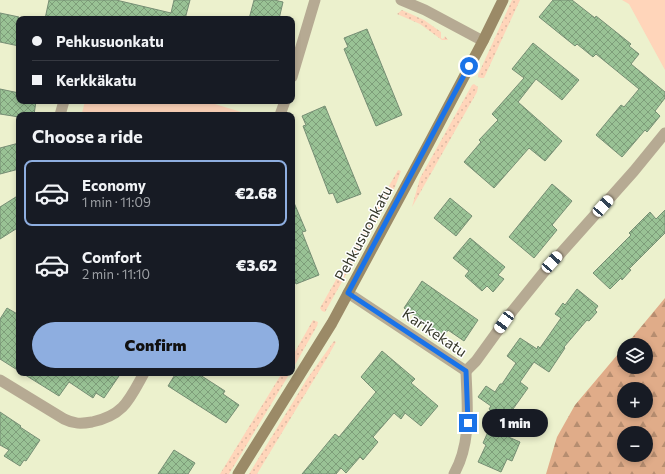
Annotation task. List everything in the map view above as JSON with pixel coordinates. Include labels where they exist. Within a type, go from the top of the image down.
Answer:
[{"type":"main road","name":"Pehkusuonkatu","points":[[238,474],[311,358],[348,293],[483,41],[503,0]]},
{"type":"street","points":[[295,67],[315,0]]},
{"type":"street","points":[[401,0],[425,10],[483,41]]},
{"type":"street","name":"Karikekatu","points":[[348,293],[466,371],[476,361],[510,314],[544,272],[634,171],[665,133]]},
{"type":"street","points":[[454,474],[465,445],[468,423],[466,371]]},
{"type":"street","points":[[0,380],[64,419],[75,423],[83,423],[106,418],[123,407],[142,376]]},
{"type":"shaded area","points":[[512,0],[520,0],[484,78],[478,77],[478,75]]},
{"type":"shaded area","points":[[622,0],[665,0],[665,70],[629,4]]},
{"type":"shaded area","points":[[402,10],[424,20],[441,32],[441,38],[443,39],[445,36],[448,40],[442,40],[420,24],[397,14]]},
{"type":"shaded area","points":[[474,84],[478,87],[477,92],[412,207],[420,178],[472,85]]},
{"type":"shaded area","points":[[84,104],[215,104],[241,112],[82,112]]},
{"type":"shaded area","points":[[398,170],[401,171],[395,187],[325,312],[322,311],[320,308]]},
{"type":"shaded area","points":[[313,320],[318,322],[295,365],[295,352]]},
{"type":"shaded area","points":[[334,341],[336,342],[327,358],[257,474],[249,474],[307,379]]},
{"type":"shaded area","points":[[280,376],[288,376],[229,474],[220,474]]},
{"type":"green space","points":[[665,298],[665,474],[546,474],[557,437],[575,405],[617,355],[617,374],[653,374],[653,338],[632,338]]},
{"type":"building","points":[[49,0],[116,0],[171,13],[174,0],[190,0],[186,16],[46,16]]},
{"type":"building","points":[[254,0],[274,0],[283,2],[280,16],[250,16]]},
{"type":"building","points":[[553,0],[572,0],[595,18],[596,16],[631,44],[629,46],[639,54],[631,64],[665,92],[665,98],[655,111],[660,116],[647,132],[645,130],[622,157],[596,135],[621,105],[624,107],[639,89],[596,54],[593,57],[577,44],[575,46],[539,17]]},
{"type":"building","points":[[0,13],[16,16],[16,45],[0,42]]},
{"type":"building","points":[[367,29],[402,115],[376,126],[344,49],[348,47],[344,38]]},
{"type":"building","points":[[533,43],[579,80],[562,100],[536,79],[518,102],[562,141],[545,161],[529,148],[494,188],[464,162],[481,142],[479,140],[498,120],[492,114],[524,78],[512,69]]},
{"type":"building","points":[[0,89],[16,92],[16,104],[36,104],[34,112],[16,112],[16,117],[0,114]]},
{"type":"building","points":[[325,106],[361,194],[337,203],[333,193],[329,194],[303,126],[306,125],[302,116]]},
{"type":"building","points":[[16,144],[16,170],[0,174],[0,148]]},
{"type":"building","points":[[552,184],[572,201],[552,225],[557,230],[534,258],[509,237]]},
{"type":"building","points":[[16,197],[16,229],[0,239],[0,207]]},
{"type":"building","points":[[450,198],[472,216],[456,236],[434,218]]},
{"type":"building","points":[[295,205],[306,231],[302,232],[319,275],[296,284]]},
{"type":"building","points":[[665,210],[665,233],[629,269],[631,270],[622,280],[621,278],[610,289],[593,273],[631,235],[629,233],[650,212],[656,219]]},
{"type":"building","points":[[470,238],[505,267],[498,275],[504,279],[493,292],[487,286],[482,291],[465,276],[469,271],[453,258]]},
{"type":"building","points":[[422,281],[478,320],[464,341],[448,330],[444,336],[404,308]]},
{"type":"building","points":[[577,289],[598,306],[595,310],[597,312],[589,321],[587,320],[564,347],[565,348],[549,372],[534,362],[520,382],[528,388],[498,430],[505,432],[504,435],[520,442],[512,461],[507,459],[501,472],[478,462],[486,445],[483,443],[496,414],[489,409],[491,406],[478,397],[486,386],[495,392],[500,384],[502,384],[516,363],[507,356],[520,338],[537,349],[538,346],[540,348],[561,318],[555,314],[563,303],[565,305]]},
{"type":"building","points":[[7,308],[16,313],[16,369],[0,359],[0,319]]},
{"type":"building","points":[[382,351],[415,379],[411,383],[438,406],[421,426],[405,413],[401,419],[394,413],[373,437],[378,442],[363,460],[360,457],[346,473],[341,468],[336,474],[302,474],[335,434],[339,437],[376,392],[361,377]]},
{"type":"building","points":[[27,376],[119,376],[104,398],[96,393],[93,398],[69,382],[59,396]]},
{"type":"building","points":[[174,376],[202,376],[225,391],[223,394],[239,405],[226,423],[168,386]]},
{"type":"building","points":[[0,412],[40,440],[26,461],[24,460],[20,466],[4,456],[9,450],[0,445]]},
{"type":"building","points":[[174,450],[195,463],[188,474],[158,474]]},
{"type":"route","points":[[468,423],[466,371],[348,293],[430,143],[469,66]]}]
